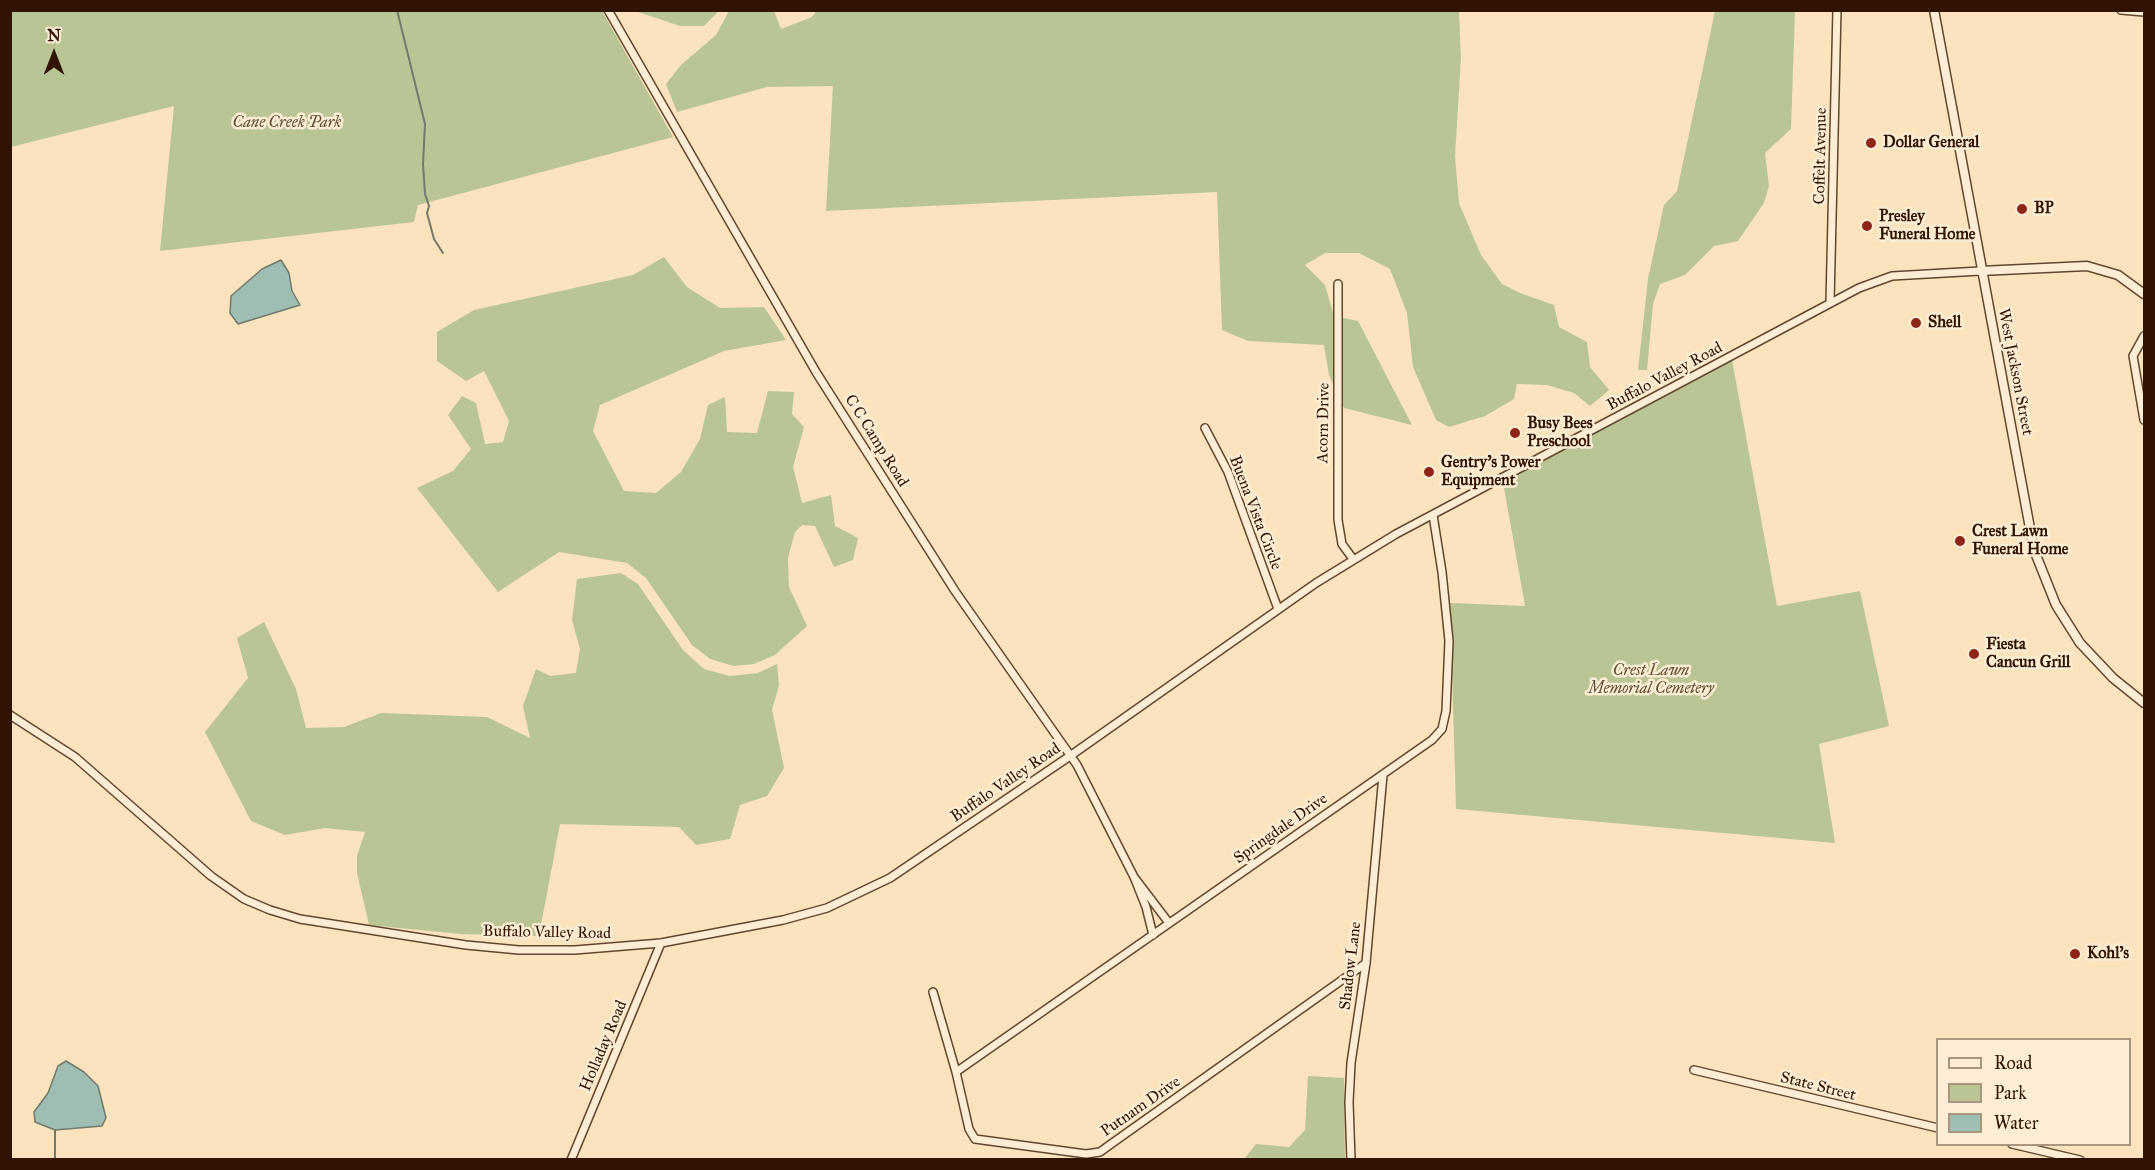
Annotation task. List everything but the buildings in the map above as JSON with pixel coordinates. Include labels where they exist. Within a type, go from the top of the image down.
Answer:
[{"type":"street","name":"C C Camp Road","points":[[608,10],[816,372],[955,591],[1086,780],[1134,877]]},
{"type":"street","name":"Coffelt Avenue","points":[[1830,302],[1837,10]]},
{"type":"street","name":"West Jackson Street","points":[[1934,10],[2029,530],[2040,568],[2056,605],[2080,642],[2112,678],[2145,703]]},
{"type":"street","points":[[2121,10],[2145,12]]},
{"type":"street","points":[[1980,271],[2087,266],[2118,275],[2145,294]]},
{"type":"street","name":"Buffalo Valley Road","points":[[10,714],[75,757],[211,876],[244,898],[270,910],[337,925],[519,950],[575,950],[661,943],[783,920],[827,909],[854,898],[927,855],[1278,609],[1353,559],[1433,514],[1830,302],[1892,276],[1980,271]]},
{"type":"street","name":"Acorn Drive","points":[[1338,284],[1338,520],[1342,544],[1353,559]]},
{"type":"street","points":[[2145,336],[2133,356],[2142,386],[2145,420]]},
{"type":"street","name":"Buena Vista Circle","points":[[1205,428],[1228,472],[1278,609]]},
{"type":"street","name":"Springdale Drive","points":[[956,1072],[1383,775],[1432,740],[1442,729],[1448,615],[1433,514]]},
{"type":"street","name":"Shadow Lane","points":[[1351,1160],[1349,1102],[1351,1063],[1366,963],[1383,775]]},
{"type":"street","points":[[1134,877],[1169,923]]},
{"type":"street","points":[[1134,877],[1146,906],[1152,935]]},
{"type":"street","name":"Holladay Road","points":[[571,1160],[661,943]]},
{"type":"street","name":"Putnam Drive","points":[[933,992],[956,1072],[969,1129],[975,1139],[1086,1154],[1100,1152],[1366,963]]},
{"type":"street","name":"State Street","points":[[1694,1070],[1936,1128]]},
{"type":"street","points":[[2020,1146],[2080,1160]]},
{"type":"green space","name":"Cane Creek Park","points":[[11,10],[602,11],[673,137],[418,205],[414,222],[160,251],[174,106],[11,147]]},
{"type":"green space","points":[[817,10],[1459,11],[1461,58],[1455,156],[1459,203],[1481,255],[1502,284],[1554,305],[1559,327],[1587,342],[1590,367],[1609,390],[1590,406],[1574,393],[1547,385],[1517,384],[1514,399],[1485,416],[1449,427],[1436,420],[1413,367],[1407,313],[1390,269],[1359,253],[1325,253],[1305,265],[1325,285],[1334,316],[1358,321],[1412,425],[1344,408],[1329,375],[1324,345],[1248,341],[1222,330],[1217,192],[826,211],[833,86],[767,87],[677,112],[666,84],[681,65],[716,35],[729,11],[774,11],[781,29],[812,17]]},
{"type":"green space","points":[[635,11],[719,11],[704,26],[680,26]]},
{"type":"green space","points":[[1715,11],[1795,11],[1791,129],[1765,153],[1769,186],[1764,203],[1738,241],[1714,246],[1685,275],[1660,284],[1653,304],[1647,370],[1638,370],[1648,279],[1664,205],[1677,191]]},
{"type":"green space","points":[[664,257],[687,287],[720,308],[764,307],[786,340],[724,351],[600,405],[593,431],[624,491],[656,493],[681,472],[700,439],[708,405],[725,397],[727,432],[757,433],[768,391],[794,392],[792,414],[804,427],[793,467],[802,503],[831,495],[835,526],[858,538],[853,560],[834,567],[815,526],[802,525],[795,532],[788,558],[789,587],[807,626],[775,655],[754,664],[734,666],[710,659],[692,645],[646,578],[627,563],[559,552],[498,592],[417,488],[453,471],[471,449],[448,415],[462,396],[476,403],[485,444],[503,442],[509,421],[484,371],[466,381],[437,361],[437,332],[474,310],[633,275]]},
{"type":"green space","name":"Crest Lawn Memorial Cemetery","points":[[1732,360],[1777,606],[1860,591],[1889,726],[1819,744],[1835,843],[1456,809],[1450,603],[1525,606],[1503,482]]},
{"type":"green space","points":[[621,573],[638,584],[683,650],[704,669],[730,676],[758,673],[777,664],[779,685],[772,710],[784,768],[767,796],[740,805],[730,839],[696,845],[679,827],[560,824],[539,936],[460,934],[369,925],[357,873],[357,856],[365,832],[325,828],[285,835],[251,821],[205,732],[248,678],[237,638],[264,622],[296,689],[306,728],[344,727],[381,713],[487,717],[530,738],[523,706],[536,669],[550,676],[576,673],[580,649],[572,620],[577,579]]},
{"type":"green space","points":[[1308,1076],[1344,1078],[1345,1159],[1244,1159],[1256,1144],[1289,1147],[1305,1130]]},
{"type":"water","points":[[281,260],[289,273],[292,291],[300,305],[238,324],[230,313],[231,296],[262,269]]},
{"type":"water","points":[[66,1061],[84,1072],[98,1086],[106,1118],[102,1126],[55,1130],[35,1122],[34,1112],[48,1093],[58,1066]]},
{"type":"waterway","points":[[397,10],[425,124],[423,164],[425,194],[429,206],[427,213],[434,239],[443,253]]},
{"type":"waterway","points":[[55,1130],[55,1160]]},
{"type":"place","name":"Dollar General","points":[[1871,143]]},
{"type":"place","name":"BP","points":[[2022,209]]},
{"type":"place","name":"Presley Funeral Home","points":[[1867,226]]},
{"type":"place","name":"Shell","points":[[1916,323]]},
{"type":"place","name":"Busy Bees Preschool","points":[[1515,433]]},
{"type":"place","name":"Gentry's Power Equipment","points":[[1429,472]]},
{"type":"place","name":"Crest Lawn Funeral Home","points":[[1960,541]]},
{"type":"place","name":"Fiesta Cancun Grill","points":[[1974,654]]},
{"type":"place","name":"Kohl's","points":[[2075,954]]}]
